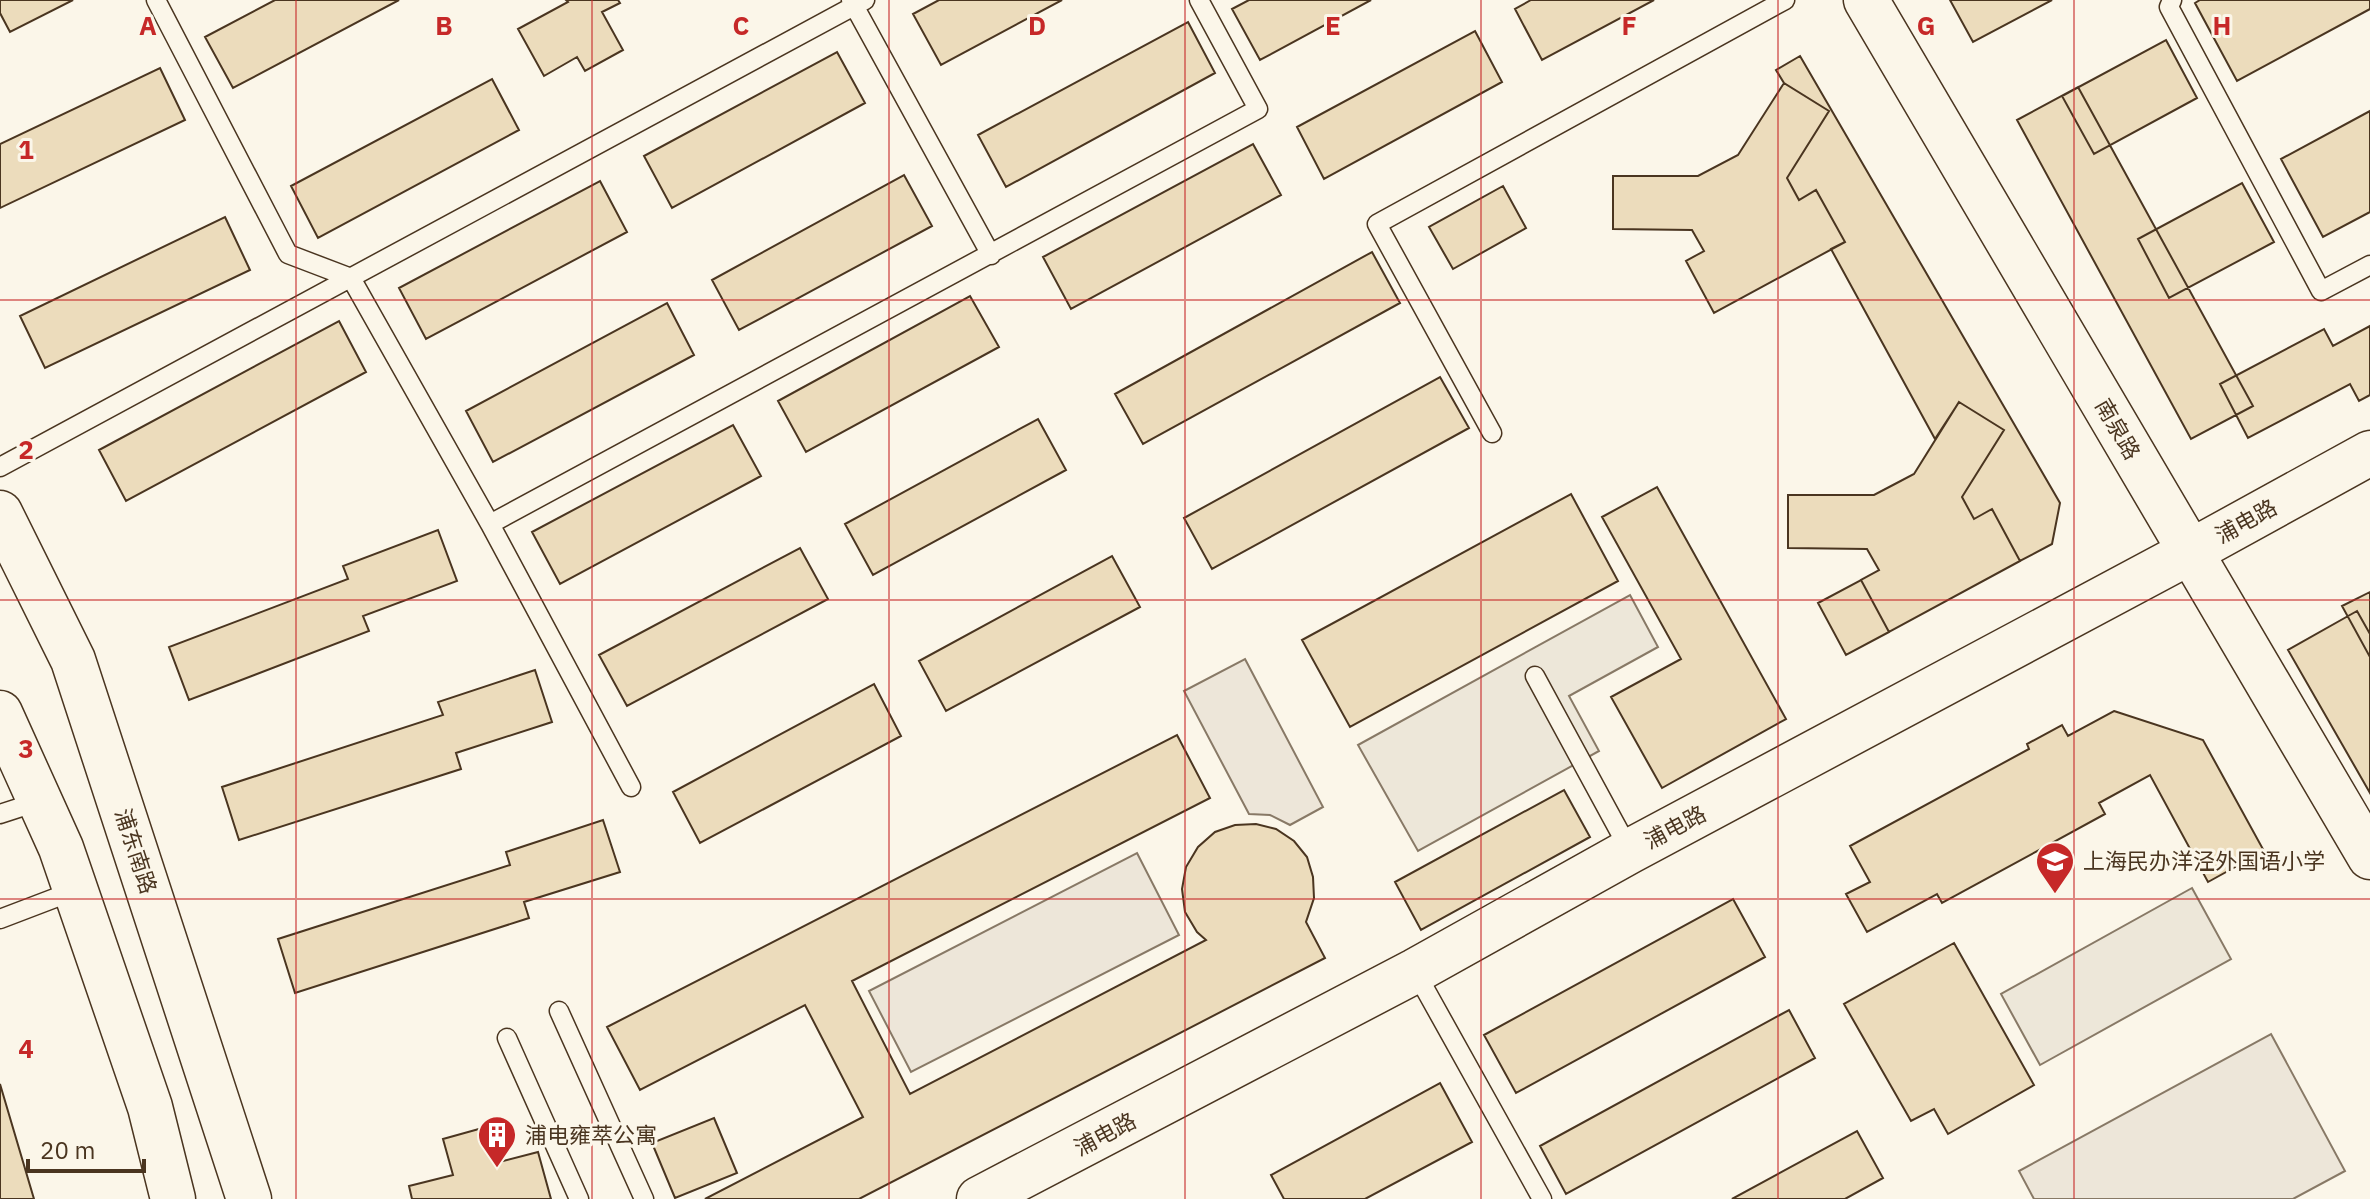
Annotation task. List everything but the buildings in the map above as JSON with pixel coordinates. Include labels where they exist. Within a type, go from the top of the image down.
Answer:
[{"type":"street","name":"南泉路","points":[[1866,0],[2370,857]]},
{"type":"street","name":"浦电路","points":[[979,1199],[1415,971],[1630,851],[2370,453]]},
{"type":"street","name":"浦东南路","points":[[0,513],[73,660],[249,1199]]},
{"type":"street","points":[[0,713],[20,808],[61,848],[150,1107],[173,1199]]},
{"type":"lane","points":[[156,0],[288,254],[351,278],[490,524],[631,787]]},
{"type":"lane","points":[[490,524],[1258,109],[1199,0]]},
{"type":"lane","points":[[1492,433],[1377,224],[1785,0]]},
{"type":"lane","points":[[2172,0],[2169,7],[2321,291],[2370,265]]},
{"type":"lane","points":[[0,467],[857,2],[991,255]]},
{"type":"lane","points":[[1535,676],[1630,851]]},
{"type":"lane","points":[[0,919],[76,890]]},
{"type":"lane","points":[[1415,971],[1542,1199]]},
{"type":"lane","points":[[559,1011],[644,1199]]},
{"type":"lane","points":[[507,1038],[579,1199]]},
{"type":"shaded area","points":[[1630,595],[1658,647],[1569,696],[1599,751],[1418,851],[1358,745]]},
{"type":"shaded area","points":[[1245,659],[1323,807],[1290,825],[1270,815],[1249,814],[1184,691]]},
{"type":"shaded area","points":[[1137,853],[1179,935],[911,1072],[869,991]]},
{"type":"shaded area","points":[[2192,888],[2231,959],[2040,1065],[2001,994]]},
{"type":"shaded area","points":[[2271,1034],[2345,1171],[2293,1199],[2034,1199],[2019,1171]]},
{"type":"place","name":"上海民办洋泾外国语小学","points":[[2055,895]]},
{"type":"place","name":"浦电雍萃公寓","points":[[497,1169]]}]
